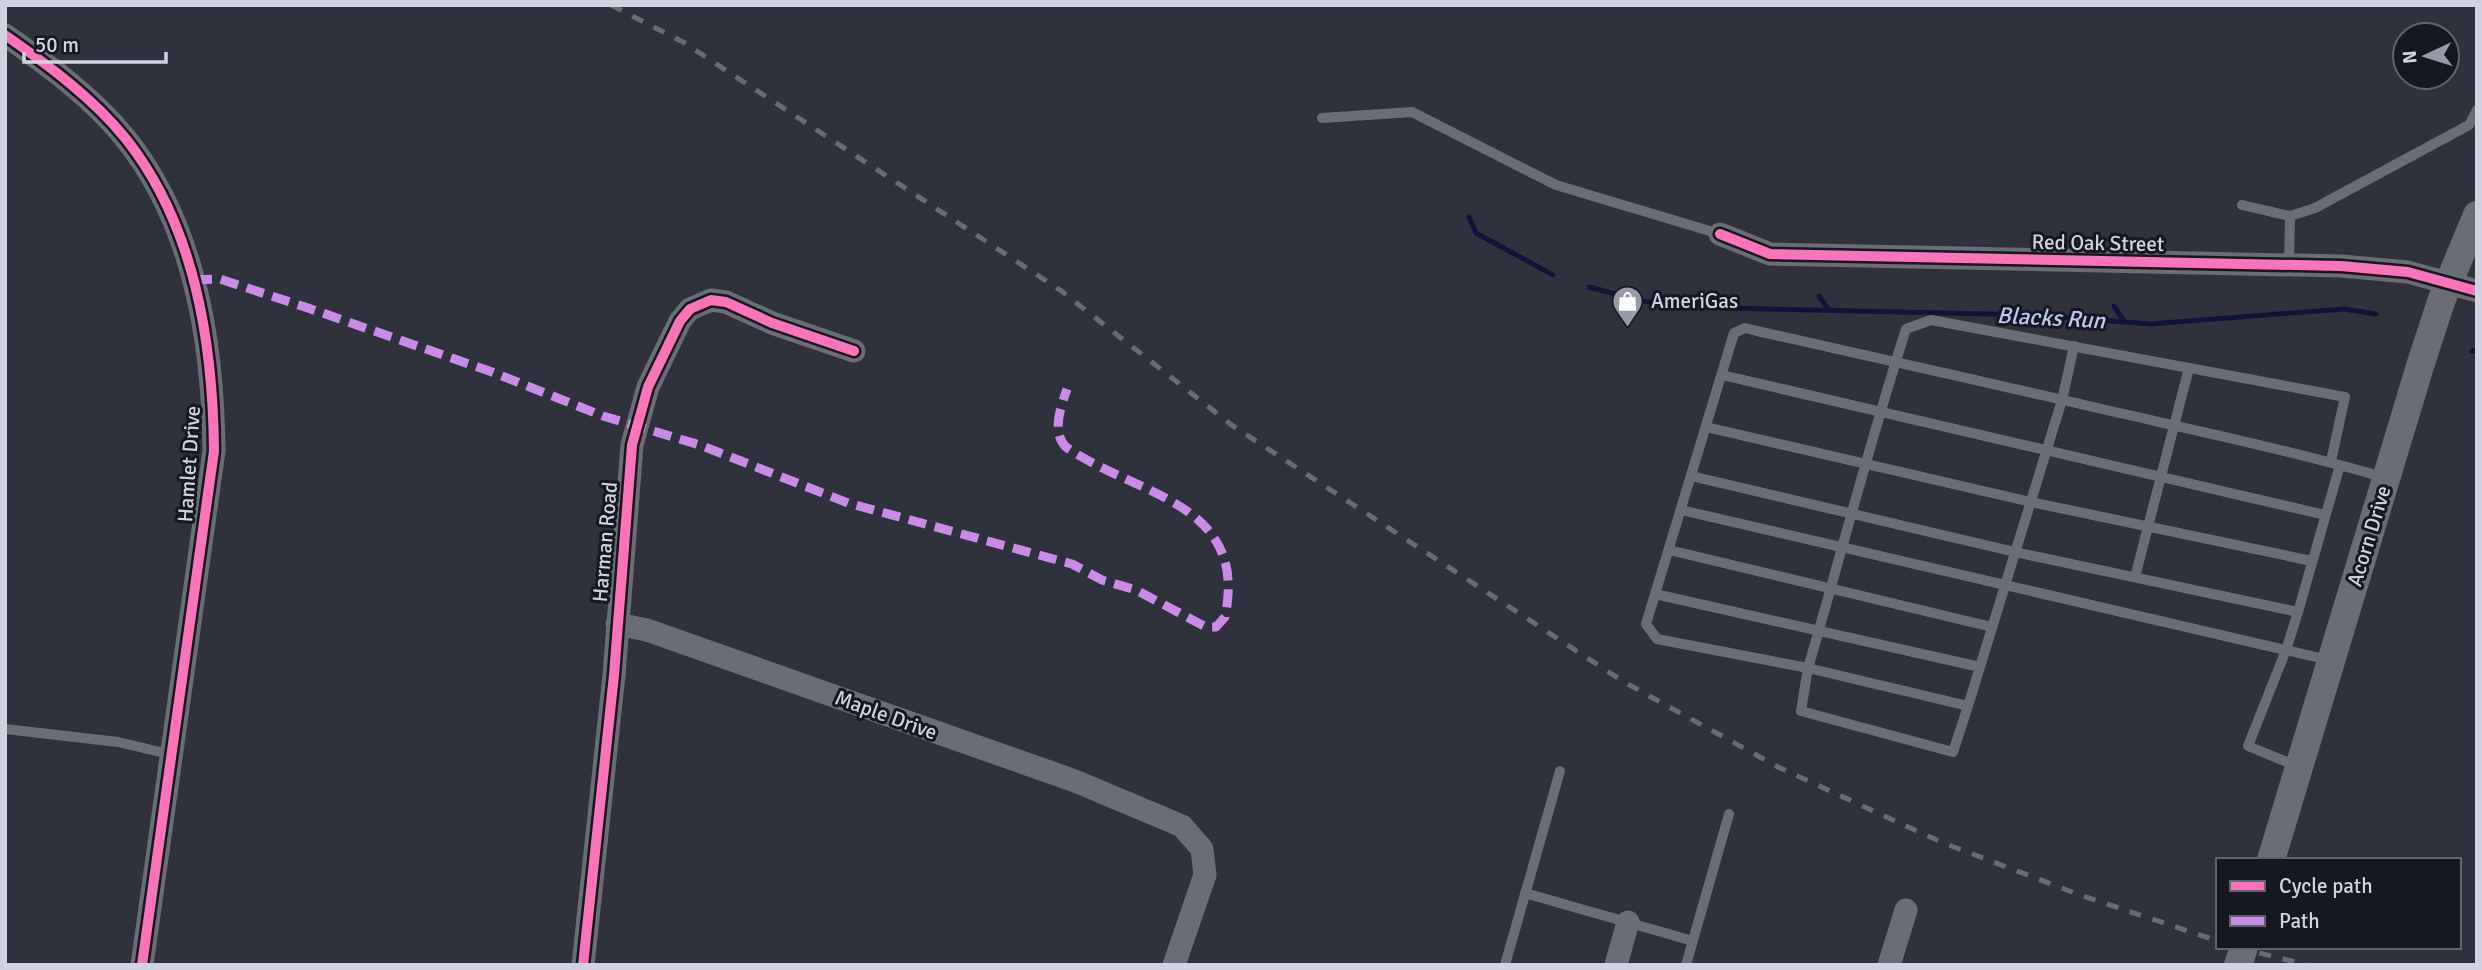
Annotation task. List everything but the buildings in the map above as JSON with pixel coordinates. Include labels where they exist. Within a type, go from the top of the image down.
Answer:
[{"type":"street","name":"Hamlet Drive","points":[[5,35],[75,88],[127,140],[147,171],[172,221],[199,301],[212,388],[214,451],[142,965]]},
{"type":"street","name":"Acorn Drive","points":[[2272,858],[2386,478],[2449,282],[2477,215]]},
{"type":"street","name":"Red Oak Street","points":[[1720,234],[1770,254],[2289,265],[2408,272],[2477,291]]},
{"type":"street","name":"Harman Road","points":[[583,965],[636,426],[648,387],[680,321],[690,309],[711,300],[726,302],[772,323],[854,351]]},
{"type":"street","name":"Maple Drive","points":[[617,624],[647,630],[721,655],[1154,812],[1188,831],[1202,849],[1205,875],[1174,965]]},
{"type":"street","points":[[1889,965],[1906,910]]},
{"type":"street","points":[[1616,965],[1629,922]]},
{"type":"lane","points":[[2242,205],[2290,216],[2315,208],[2473,127],[2477,110]]},
{"type":"lane","points":[[1322,118],[1412,112],[1556,186],[1720,234]]},
{"type":"lane","points":[[2289,265],[2290,216]]},
{"type":"lane","points":[[2074,346],[2062,400],[1953,752],[1801,711],[1808,668],[1895,362],[1906,329],[1931,320],[2074,346],[2345,397],[2325,515],[2286,650],[2248,746],[2299,767]]},
{"type":"lane","points":[[1968,706],[1808,668],[1657,639],[1646,624],[1734,333],[1745,328],[2335,463],[2386,478]]},
{"type":"lane","points":[[2135,578],[2189,368]]},
{"type":"lane","points":[[1721,375],[2325,515]]},
{"type":"lane","points":[[1706,427],[2031,502],[2312,561]]},
{"type":"lane","points":[[1691,476],[2015,552],[2298,612]]},
{"type":"lane","points":[[1681,510],[2331,660]]},
{"type":"lane","points":[[1669,550],[1992,627]]},
{"type":"lane","points":[[1655,594],[1980,667]]},
{"type":"lane","points":[[5,729],[118,742],[173,755]]},
{"type":"lane","points":[[1505,965],[1560,771]]},
{"type":"lane","points":[[1686,965],[1729,814]]},
{"type":"lane","points":[[1525,893],[1693,941]]},
{"type":"waterway","name":"Blacks Run","points":[[1469,217],[1476,233],[1553,275]]},
{"type":"waterway","name":"Blacks Run","points":[[1589,287],[1642,301],[1690,308]]},
{"type":"waterway","points":[[1819,296],[1829,310]]},
{"type":"waterway","points":[[2114,306],[2124,321]]},
{"type":"waterway","name":"Blacks Run","points":[[1724,308],[2037,315],[2150,324],[2344,309],[2376,314]]},
{"type":"waterway","name":"Blacks Run","points":[[2472,351],[2477,351]]},
{"type":"railway","points":[[611,5],[683,42],[1060,290],[1233,426],[1624,682],[1778,767],[1941,842],[2080,895],[2216,940]]},
{"type":"railway","points":[[2244,949],[2307,965]]},
{"type":"marked path","points":[[194,280],[220,279],[308,308],[492,372],[603,416],[700,445],[848,503],[1072,564],[1102,580],[1136,590],[1206,627],[1216,627],[1225,617],[1228,578],[1220,548],[1204,525],[1181,507],[1094,464],[1066,447],[1061,441],[1058,427],[1067,389]]},
{"type":"cycle path","points":[[5,35],[85,96],[126,139],[150,173],[169,209],[184,247],[204,328],[210,369],[214,451],[142,965]]},
{"type":"cycle path","points":[[1720,234],[1770,254],[2341,266],[2408,272],[2477,291]]},
{"type":"cycle path","points":[[583,965],[614,675],[632,445],[648,387],[680,321],[690,309],[711,300],[726,302],[772,323],[854,351]]},
{"type":"place","name":"AmeriGas","points":[[1628,328]]}]
